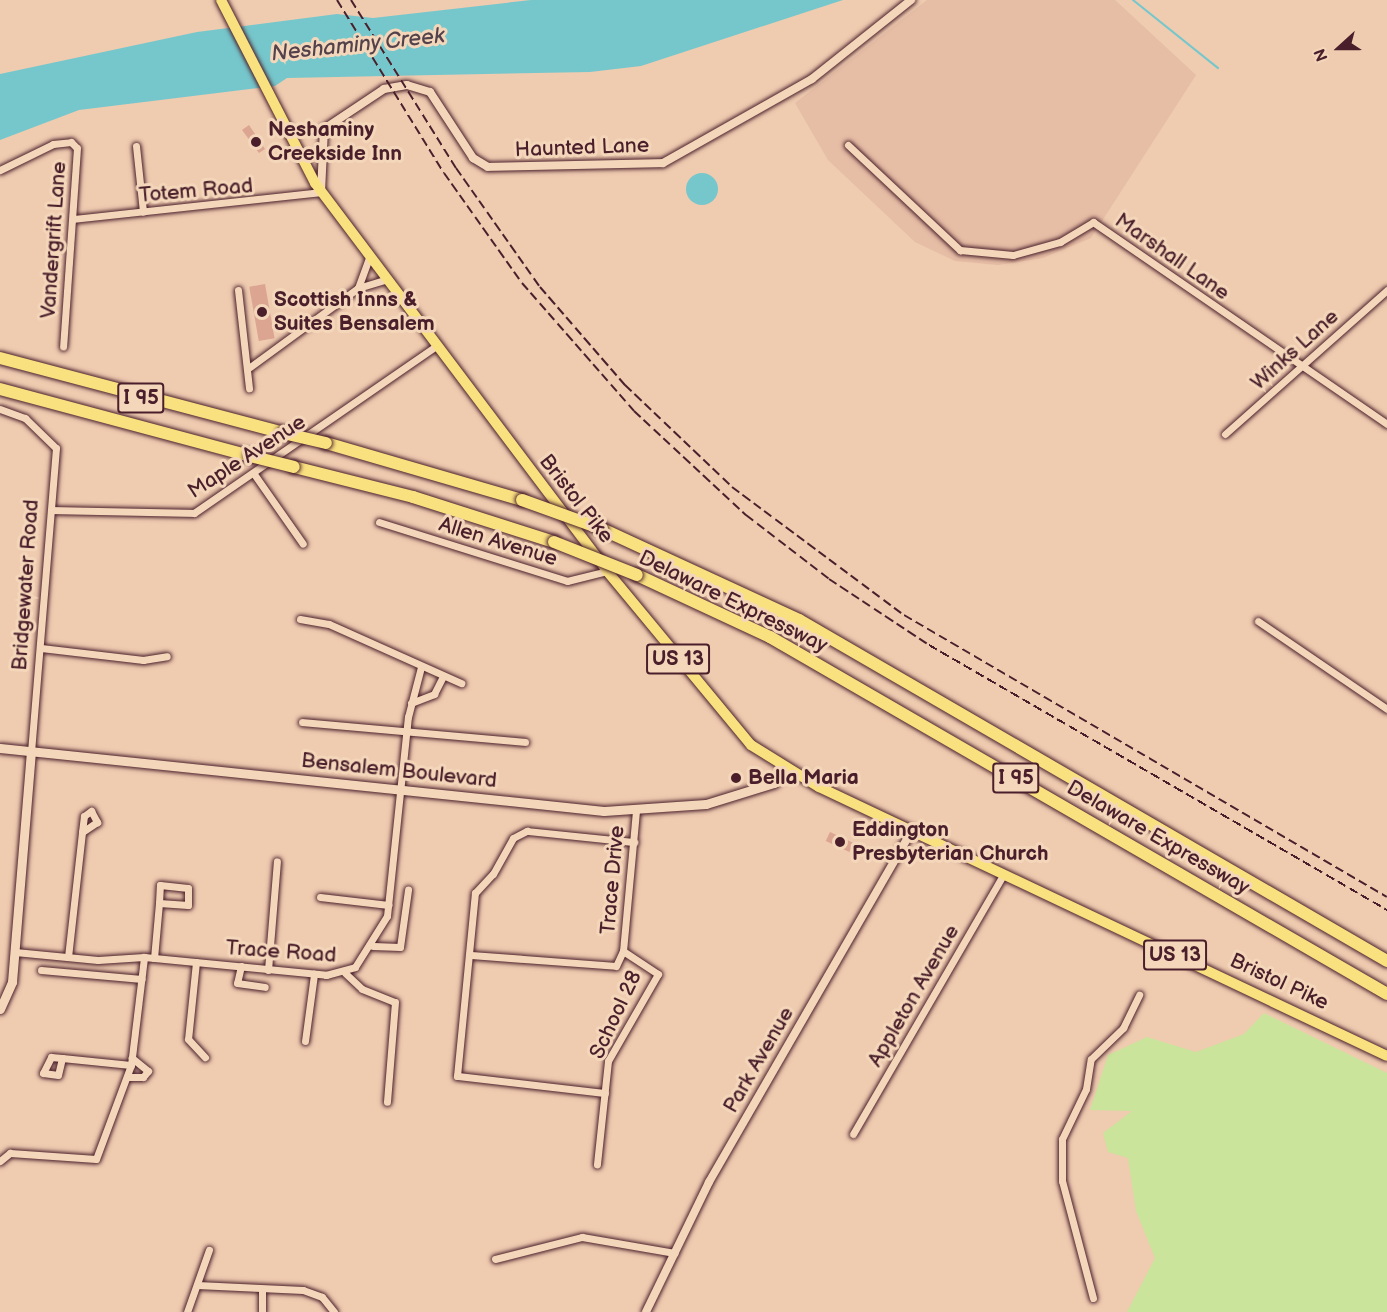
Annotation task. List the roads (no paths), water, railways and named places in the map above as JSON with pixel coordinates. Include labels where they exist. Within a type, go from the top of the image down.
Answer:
[{"type":"highway","name":"Delaware Expressway","points":[[0,358],[326,443],[522,500],[602,529],[816,629],[1387,961]]},
{"type":"highway","name":"Delaware Expressway","points":[[0,389],[414,497],[554,542],[637,575],[770,637],[1387,994]]},
{"type":"main road","name":"Bristol Pike","points":[[221,0],[270,101],[321,192],[435,347],[607,571],[733,727],[784,770],[1387,1056]]},
{"type":"main road","name":"Bensalem Boulevard","points":[[0,748],[636,812],[734,797],[774,783],[784,770]]},
{"type":"main road","name":"Bridgewater Road","points":[[0,1009],[12,982],[31,752]]},
{"type":"street","name":"Haunted Lane","points":[[321,192],[323,159],[321,136],[326,126],[379,91],[407,85],[434,96],[473,158],[488,167],[663,162],[812,79],[911,0]]},
{"type":"street","name":"Vandergrift Lane","points":[[0,170],[53,144],[74,143],[73,219],[63,347]]},
{"type":"street","name":"Marshall Lane","points":[[848,145],[960,250],[981,256],[1021,253],[1060,242],[1093,222],[1387,424]]},
{"type":"street","points":[[136,146],[143,212]]},
{"type":"street","points":[[309,174],[323,159]]},
{"type":"street","name":"Totem Road","points":[[73,219],[321,192]]},
{"type":"street","points":[[358,288],[369,258]]},
{"type":"street","points":[[250,367],[358,288],[385,280]]},
{"type":"street","points":[[238,290],[250,367],[249,388]]},
{"type":"street","name":"Winks Lane","points":[[1225,434],[1387,290]]},
{"type":"street","name":"Maple Avenue","points":[[54,510],[194,513],[254,474],[435,347]]},
{"type":"street","name":"Bridgewater Road","points":[[0,409],[25,418],[55,445],[54,510],[31,752]]},
{"type":"street","points":[[254,474],[303,544]]},
{"type":"street","name":"Allen Avenue","points":[[379,522],[567,580],[607,571]]},
{"type":"street","points":[[300,619],[329,624],[461,683]]},
{"type":"street","points":[[1258,621],[1387,709]]},
{"type":"street","points":[[41,648],[143,660],[166,656]]},
{"type":"street","name":"Trace Road","points":[[15,952],[68,957],[144,957],[314,974],[345,973],[373,946],[389,905],[406,733],[411,702],[422,667]]},
{"type":"street","points":[[411,702],[434,694],[443,676]]},
{"type":"street","points":[[302,722],[525,742]]},
{"type":"street","name":"Trace Drive","points":[[623,951],[636,812]]},
{"type":"street","name":"School 28","points":[[605,1093],[457,1076],[471,955],[475,893],[493,874],[513,838],[527,831],[634,842]]},
{"type":"street","name":"Park Avenue","points":[[646,1312],[709,1182],[912,831]]},
{"type":"street","points":[[68,957],[82,832]]},
{"type":"street","points":[[268,970],[277,861]]},
{"type":"street","name":"Appleton Avenue","points":[[853,1134],[1004,874]]},
{"type":"street","points":[[154,958],[159,903],[161,884],[189,888],[188,904],[159,903]]},
{"type":"street","points":[[373,946],[400,947],[408,890]]},
{"type":"street","points":[[320,897],[389,905]]},
{"type":"street","name":"School 28","points":[[471,955],[616,966],[623,951],[658,974],[608,1061],[597,1164]]},
{"type":"street","points":[[0,1161],[10,1153],[96,1159],[132,1061],[144,957]]},
{"type":"street","points":[[196,962],[188,1039],[205,1057]]},
{"type":"street","points":[[241,966],[237,983],[265,987]]},
{"type":"street","points":[[41,970],[142,979]]},
{"type":"street","points":[[345,973],[362,989],[395,1002],[387,1102]]},
{"type":"street","points":[[305,1041],[314,974]]},
{"type":"street","points":[[1093,1298],[1062,1181],[1062,1139],[1086,1089],[1091,1059],[1123,1028],[1139,994]]},
{"type":"street","points":[[62,1058],[132,1061],[148,1071],[143,1077],[128,1077]]},
{"type":"street","points":[[495,1259],[582,1237],[675,1253]]},
{"type":"street","points":[[187,1312],[209,1250]]},
{"type":"street","points":[[197,1285],[312,1292],[334,1312]]},
{"type":"street","points":[[262,1289],[262,1312]]},
{"type":"water","name":"Neshaminy Creek","points":[[531,0],[843,0],[641,66],[590,72],[287,78],[275,86],[79,110],[0,140],[0,74],[197,32],[337,14],[373,18]]},
{"type":"water","points":[[702,173],[714,177],[718,189],[714,201],[702,205],[690,201],[686,189],[690,177]]},
{"type":"waterway","points":[[1133,0],[1218,68]]},
{"type":"railway","points":[[337,0],[444,173],[522,283],[634,411],[746,515],[829,579],[929,645],[1387,910]]},
{"type":"railway","points":[[351,0],[456,168],[540,287],[625,385],[732,487],[904,615],[1387,897]]},
{"type":"place","name":"Neshaminy Creekside Inn","points":[[256,142]]},
{"type":"place","name":"Scottish Inns & Suites Bensalem","points":[[262,312]]},
{"type":"place","name":"Bella Maria","points":[[736,778]]},
{"type":"place","name":"Eddington Presbyterian Church","points":[[840,842]]}]
